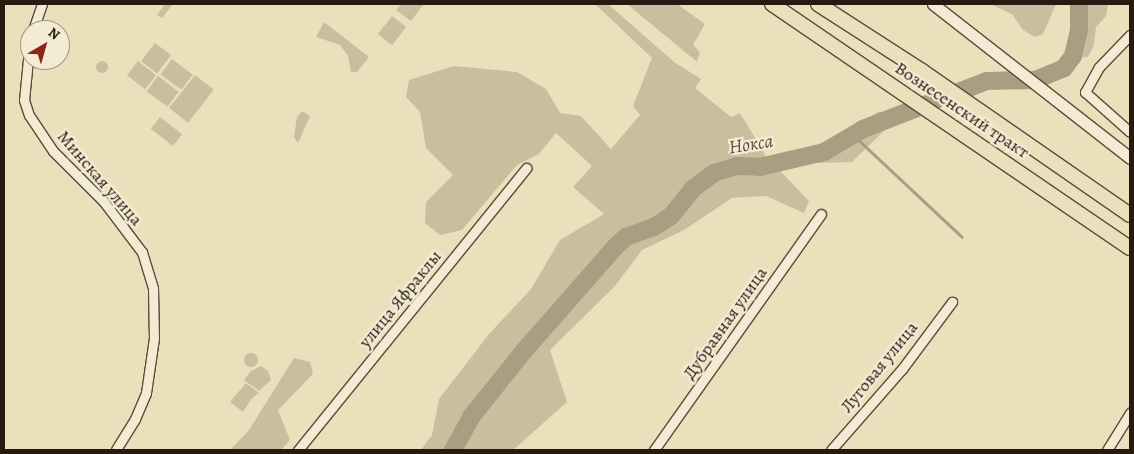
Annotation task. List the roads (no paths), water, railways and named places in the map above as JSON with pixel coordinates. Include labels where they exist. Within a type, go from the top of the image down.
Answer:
[{"type":"main road","name":"Вознесенский тракт","points":[[772,4],[1130,248]]},
{"type":"main road","name":"Вознесенский тракт","points":[[818,4],[922,71],[1130,215]]},
{"type":"street","points":[[36,20],[42,4]]},
{"type":"street","points":[[933,4],[1130,158]]},
{"type":"street","points":[[1130,35],[1099,67],[1085,92],[1130,132]]},
{"type":"street","name":"Минская улица","points":[[27,70],[24,100],[28,115],[53,151],[104,202],[142,252],[153,288],[154,338],[146,393],[135,419],[116,450]]},
{"type":"street","name":"улица Яфраклы","points":[[298,450],[526,168]]},
{"type":"street","name":"Дубравная улица","points":[[654,450],[820,214]]},
{"type":"street","name":"Луговая улица","points":[[831,450],[902,369],[952,302]]},
{"type":"street","points":[[1107,450],[1130,413]]},
{"type":"waterway","name":"Нокса","points":[[453,450],[471,417],[523,352],[616,246],[626,237],[654,227],[671,216],[694,188],[714,173],[737,166],[760,167],[824,152],[863,129],[987,81],[1035,80],[1064,68],[1073,56],[1079,29],[1079,4]]},
{"type":"waterway","points":[[853,135],[962,237]]}]
